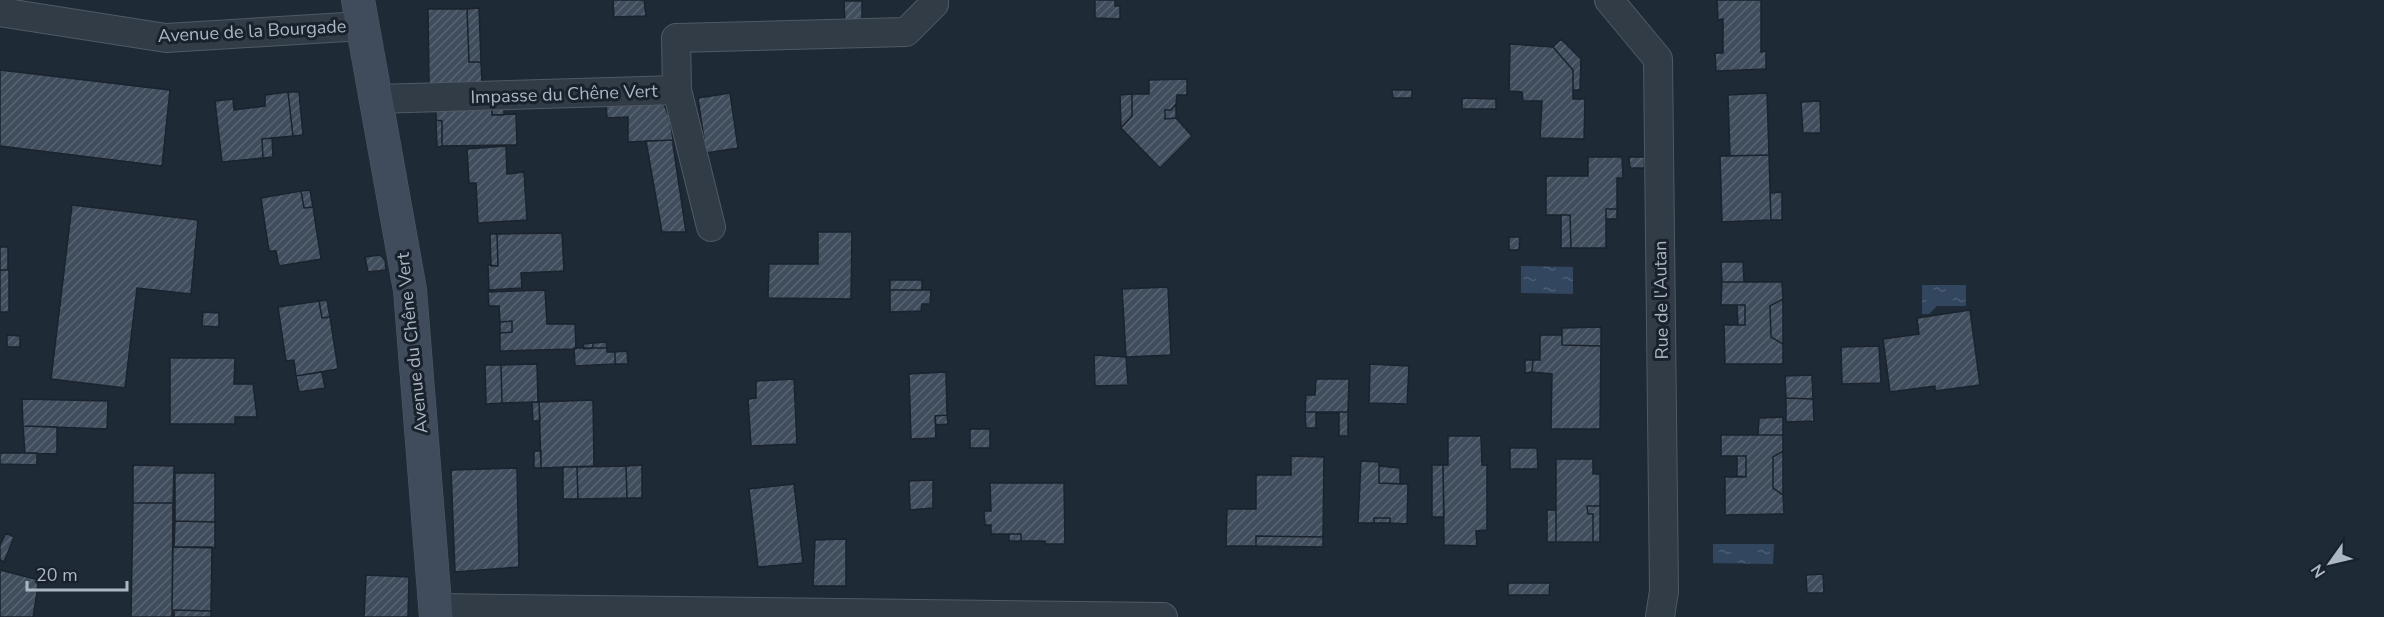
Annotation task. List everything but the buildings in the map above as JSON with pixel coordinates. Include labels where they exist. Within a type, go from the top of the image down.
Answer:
[{"type":"main road","name":"Avenue du Chêne Vert","points":[[360,13],[410,290],[436,613]]},
{"type":"street","name":"Impasse du Chêne Vert","points":[[711,227],[677,90],[676,39],[906,32],[934,4],[934,0]]},
{"type":"street","name":"Rue de l'Autan","points":[[1609,0],[1658,59],[1664,591],[1660,617]]},
{"type":"street","name":"Avenue de la Bourgade","points":[[0,12],[166,38],[360,13]]},
{"type":"street","name":"Impasse du Chêne Vert","points":[[376,99],[677,90]]},
{"type":"street","points":[[436,613],[1163,617]]},
{"type":"water","points":[[1521,266],[1573,267],[1573,294],[1521,293]]},
{"type":"water","points":[[1922,285],[1966,285],[1966,306],[1937,306],[1929,314],[1922,314]]},
{"type":"water","points":[[1713,544],[1774,544],[1773,564],[1713,563]]}]
